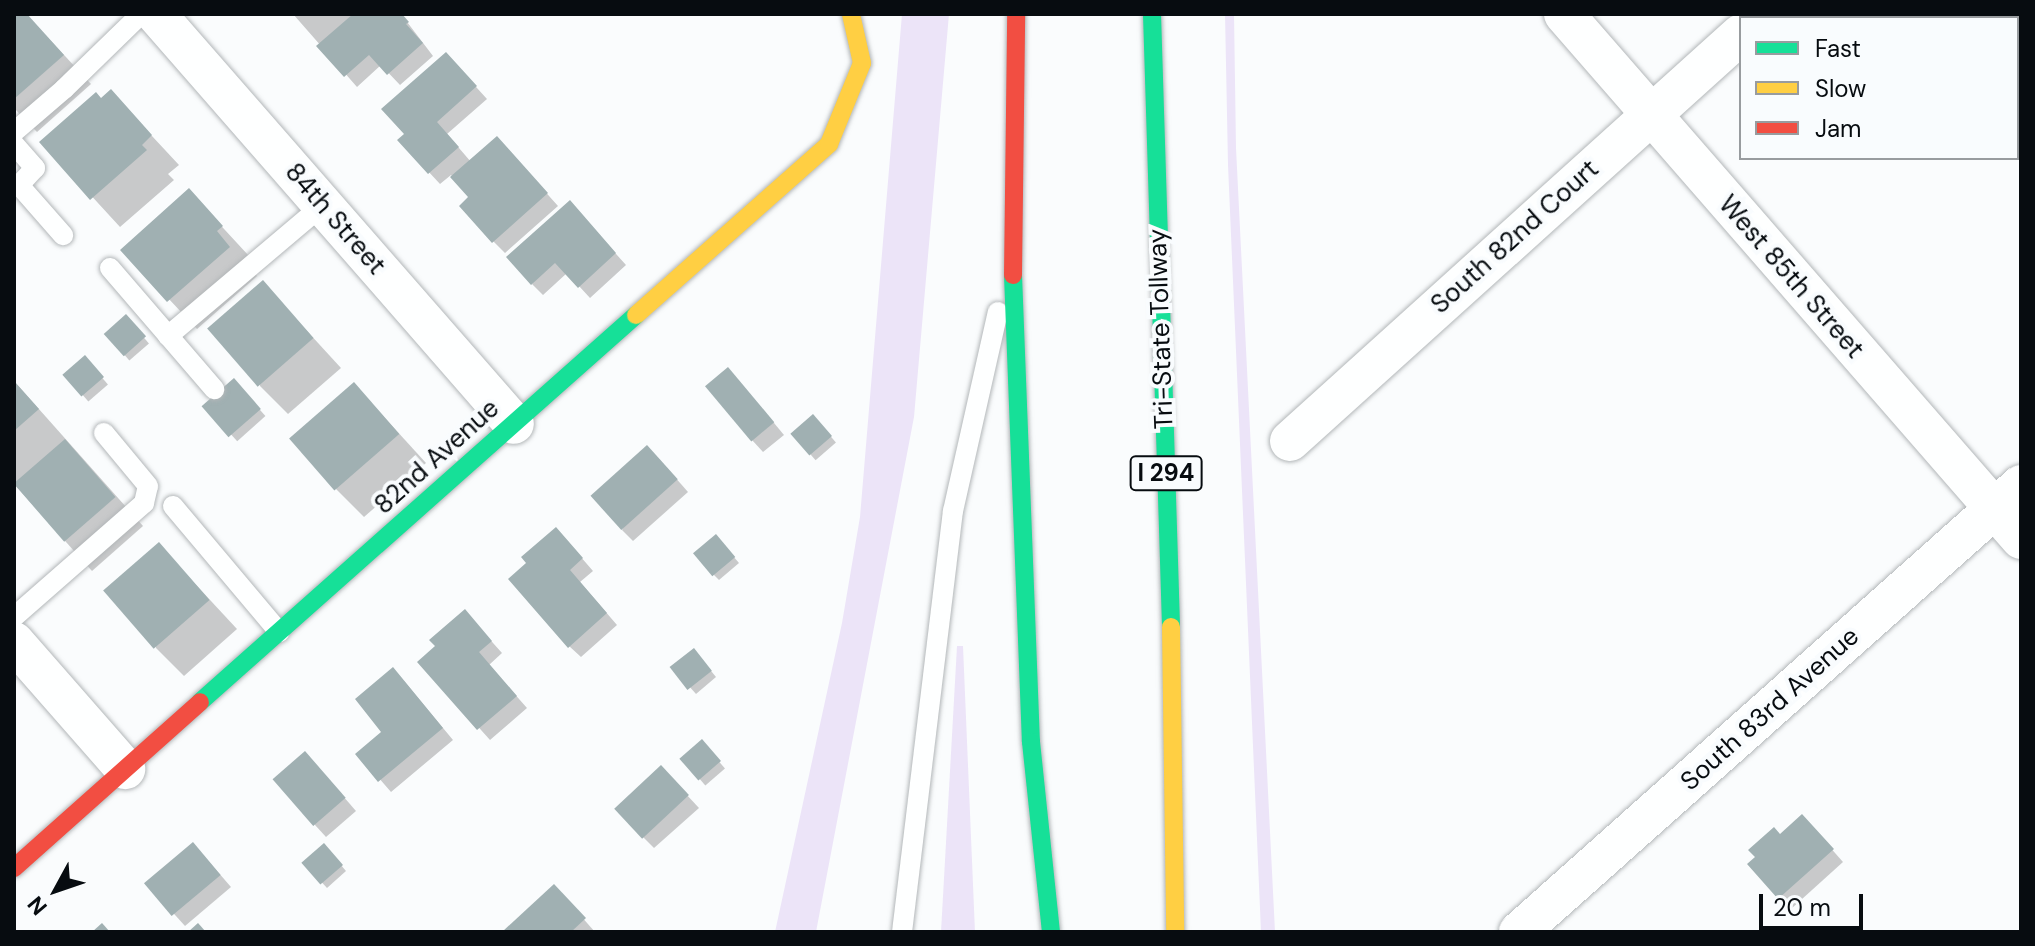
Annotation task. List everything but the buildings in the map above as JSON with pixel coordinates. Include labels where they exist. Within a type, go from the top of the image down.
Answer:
[{"type":"main road","name":"82nd Avenue","points":[[14,868],[829,144],[862,63],[851,14]]},
{"type":"main road","points":[[1016,14],[1012,254],[1031,742],[1051,932]]},
{"type":"main road","name":"Tri-State Tollway","points":[[1152,14],[1173,682],[1175,932]]},
{"type":"street","name":"84th Street","points":[[156,14],[514,424]]},
{"type":"street","name":"West 85th Street","points":[[1564,14],[1650,116],[2008,497],[2021,539]]},
{"type":"street","name":"South 82nd Court","points":[[1290,441],[1739,36]]},
{"type":"street","name":"South 83rd Avenue","points":[[1519,932],[2008,497]]},
{"type":"street","points":[[14,642],[125,769]]},
{"type":"lane","points":[[14,132],[64,89],[141,14]]},
{"type":"lane","points":[[14,144],[35,168],[19,185],[63,235]]},
{"type":"lane","points":[[168,336],[323,205]]},
{"type":"lane","points":[[902,932],[953,511],[1012,254]]},
{"type":"lane","points":[[110,268],[214,389]]},
{"type":"lane","points":[[14,617],[144,503],[148,486],[104,433]]},
{"type":"lane","points":[[173,506],[279,632]]},
{"type":"shaded area","points":[[902,14],[949,14],[914,417],[816,932],[775,932],[842,623],[860,517]]},
{"type":"shaded area","points":[[1225,14],[1234,14],[1236,148],[1275,932],[1261,932],[1228,165]]},
{"type":"shaded area","points":[[957,646],[963,646],[975,932],[941,932]]},
{"type":"traffic: fast","points":[[1152,14],[1171,627]]},
{"type":"traffic: fast","points":[[1013,275],[1031,742],[1051,932]]},
{"type":"traffic: fast","points":[[200,702],[636,315]]},
{"type":"traffic: slow","points":[[636,315],[829,144],[862,63],[851,14]]},
{"type":"traffic: slow","points":[[1171,627],[1175,932]]},
{"type":"traffic: jam","points":[[1013,275],[1016,14]]},
{"type":"traffic: jam","points":[[14,868],[200,702]]}]
